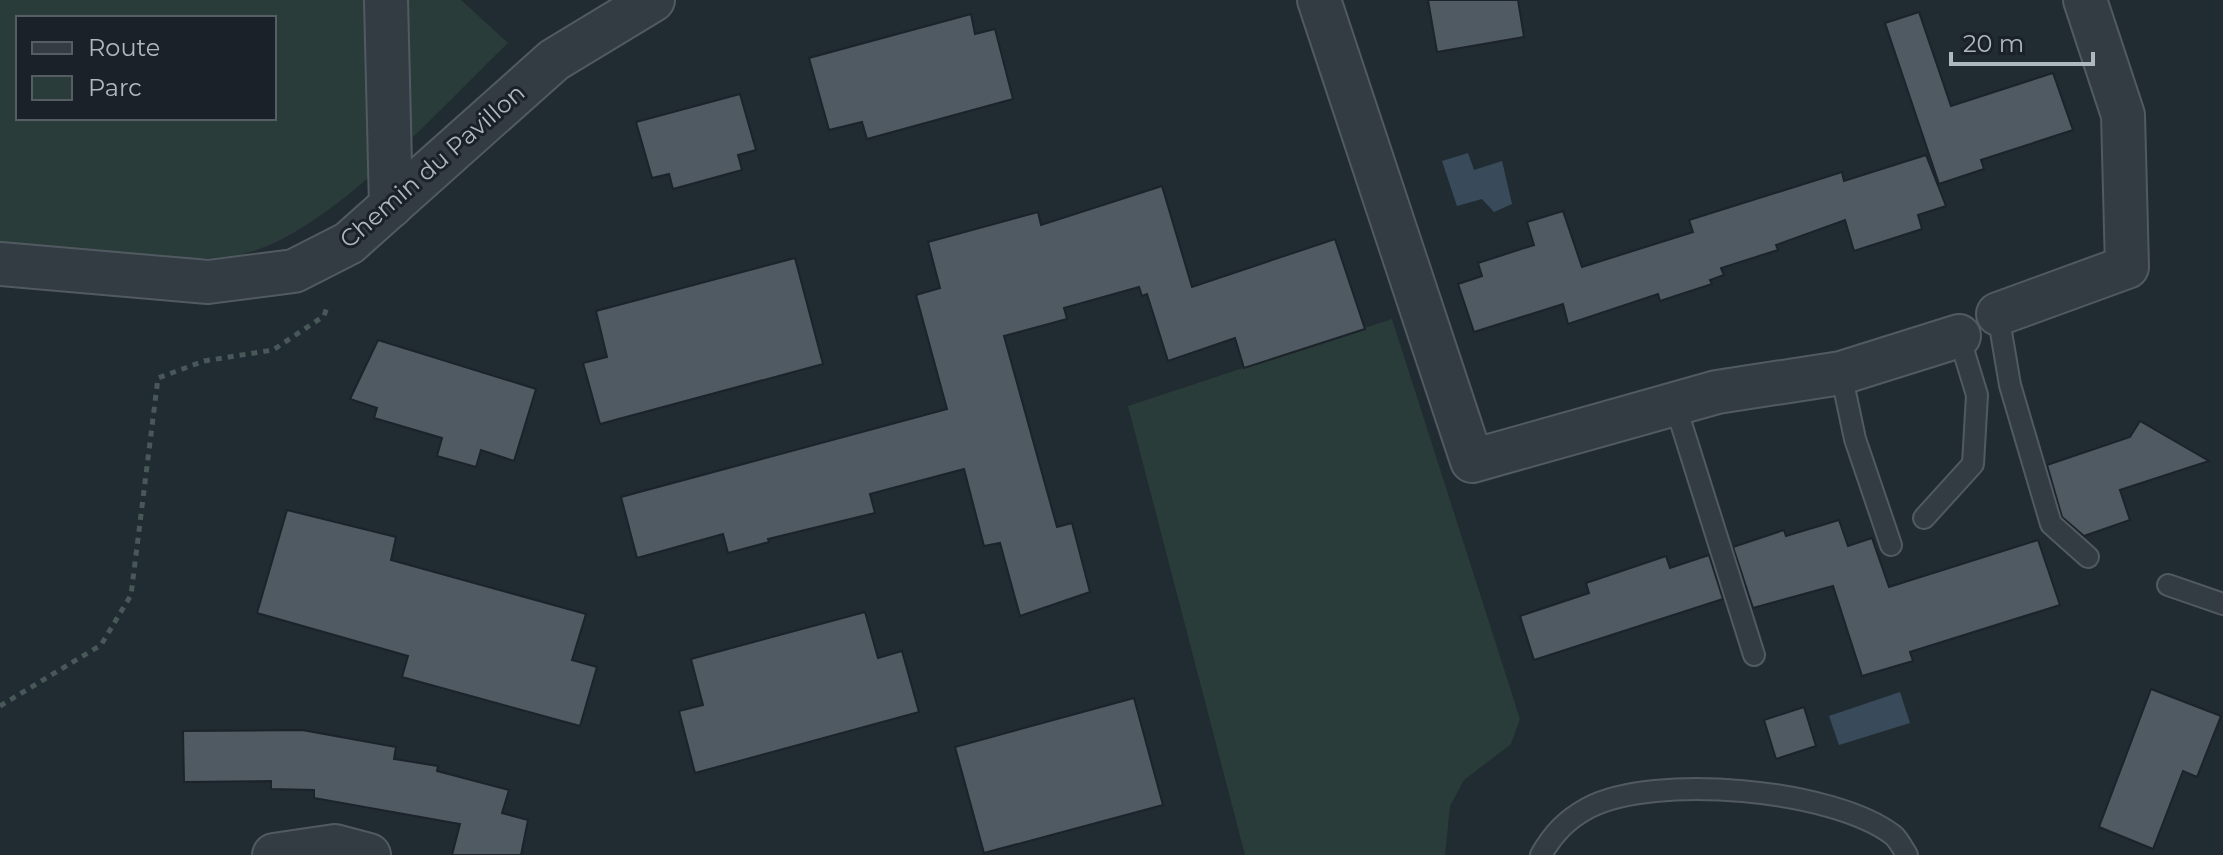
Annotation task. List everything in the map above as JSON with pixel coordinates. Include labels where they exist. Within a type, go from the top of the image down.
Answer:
[{"type":"street","points":[[386,0],[391,206]]},
{"type":"street","name":"Chemin du Pavillon","points":[[0,264],[208,282],[294,271],[349,243],[554,60],[653,0]]},
{"type":"street","points":[[1319,0],[1472,461],[1717,392],[1841,373],[1959,336]]},
{"type":"street","points":[[1998,314],[2127,267],[2123,115],[2085,0]]},
{"type":"street","points":[[274,855],[335,846],[369,855]]},
{"type":"lane","points":[[1998,314],[2010,385],[2051,524],[2088,557]]},
{"type":"lane","points":[[1924,518],[1973,464],[1977,395],[1959,336]]},
{"type":"lane","points":[[1841,373],[1855,439],[1891,545]]},
{"type":"lane","points":[[1675,404],[1754,655]]},
{"type":"lane","points":[[2168,585],[2223,604]]},
{"type":"lane","points":[[1541,855],[1555,831],[1589,808],[1630,794],[1717,787],[1791,799],[1855,815],[1894,836],[1907,855]]},
{"type":"path","points":[[0,706],[101,645],[131,595],[158,378],[204,361],[273,350],[324,316],[349,243]]},
{"type":"green space","points":[[0,0],[461,0],[508,43],[352,192],[283,239],[250,252],[224,257],[161,258],[0,242]]},
{"type":"green space","points":[[1392,319],[1520,719],[1511,744],[1464,780],[1450,806],[1445,855],[1245,855],[1128,406]]},
{"type":"water","points":[[1468,153],[1474,170],[1502,161],[1512,204],[1494,212],[1482,199],[1457,206],[1442,161]]},
{"type":"water","points":[[1900,692],[1910,723],[1839,745],[1829,716]]},
{"type":"building","points":[[1428,0],[1518,0],[1524,37],[1437,52]]},
{"type":"building","points":[[1919,12],[1951,106],[2053,73],[2073,130],[1981,160],[1984,169],[1939,184],[1885,23]]},
{"type":"building","points":[[971,14],[975,34],[995,29],[1013,99],[867,139],[862,122],[829,130],[809,58]]},
{"type":"building","points":[[740,94],[756,150],[738,155],[742,170],[673,189],[669,174],[652,178],[636,122]]},
{"type":"building","points":[[1926,155],[1946,206],[1918,215],[1922,229],[1854,251],[1845,220],[1776,245],[1778,250],[1721,268],[1724,275],[1710,280],[1712,284],[1660,301],[1658,294],[1568,324],[1563,304],[1474,332],[1458,284],[1482,276],[1478,263],[1534,245],[1527,222],[1563,211],[1582,267],[1693,232],[1689,220],[1842,172],[1844,181]]},
{"type":"building","points":[[1162,186],[1192,287],[1335,239],[1365,329],[1244,368],[1235,338],[1168,361],[1147,294],[1142,296],[1139,287],[1064,308],[1067,319],[1004,336],[1057,527],[1072,523],[1090,592],[1020,616],[1000,543],[984,546],[964,469],[870,494],[875,513],[768,539],[769,542],[728,553],[723,534],[637,558],[621,497],[947,409],[916,295],[940,288],[928,242],[1038,212],[1041,225]]},
{"type":"building","points":[[795,258],[823,364],[600,424],[583,363],[607,357],[596,311]]},
{"type":"building","points":[[378,340],[536,389],[514,461],[481,450],[476,467],[437,456],[442,438],[374,418],[377,408],[350,399]]},
{"type":"building","points":[[2140,421],[2209,461],[2120,490],[2130,520],[2084,536],[2062,517],[2047,465],[2130,437]]},
{"type":"building","points":[[287,510],[396,537],[391,560],[586,614],[572,660],[597,667],[580,726],[402,677],[408,656],[257,613]]},
{"type":"building","points":[[1839,520],[1848,546],[1872,538],[1889,587],[2038,540],[2060,605],[1910,652],[1913,661],[1862,676],[1833,586],[1753,608],[1733,547],[1784,530],[1786,536]]},
{"type":"building","points":[[1709,555],[1723,599],[1534,660],[1520,616],[1589,593],[1586,583],[1666,556],[1670,568]]},
{"type":"building","points":[[865,612],[878,658],[902,651],[919,712],[695,773],[679,711],[703,705],[691,659]]},
{"type":"building","points":[[2151,689],[2221,716],[2197,777],[2183,771],[2153,849],[2099,827]]},
{"type":"building","points":[[1134,698],[1163,805],[984,853],[955,747]]},
{"type":"building","points":[[1804,707],[1816,746],[1776,759],[1764,720]]},
{"type":"building","points":[[302,730],[396,747],[394,759],[438,766],[437,771],[509,790],[502,813],[528,820],[521,855],[452,855],[460,824],[314,798],[314,790],[271,789],[271,781],[184,782],[183,731]]}]
